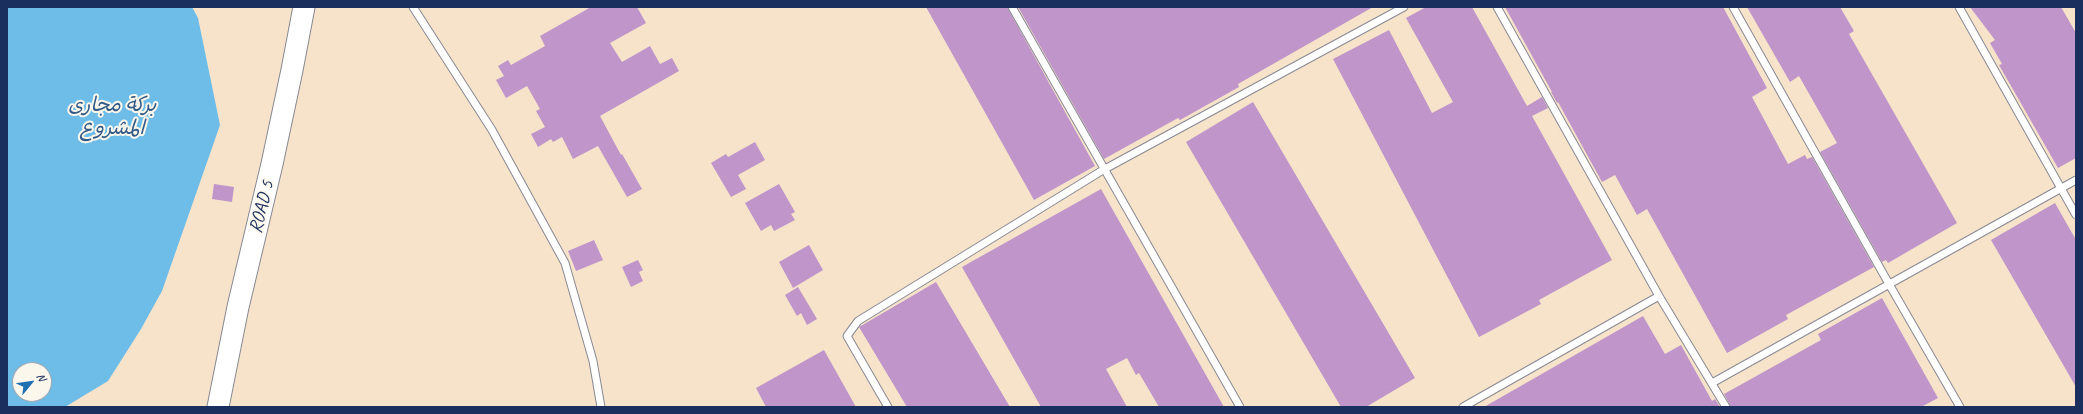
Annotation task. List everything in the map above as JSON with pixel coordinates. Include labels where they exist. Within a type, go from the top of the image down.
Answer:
[{"type":"main road","name":"ROAD 5","points":[[218,407],[238,307],[272,164],[304,7]]},
{"type":"lane","points":[[413,7],[492,130],[565,263],[593,361],[601,407]]},
{"type":"lane","points":[[1012,7],[1103,170],[1240,407]]},
{"type":"lane","points":[[888,407],[847,336],[858,321],[1103,170],[1404,7]]},
{"type":"lane","points":[[1497,7],[1660,296],[1726,407]]},
{"type":"lane","points":[[1733,7],[1960,407]]},
{"type":"lane","points":[[1959,7],[2076,215]]},
{"type":"lane","points":[[1712,383],[2076,180]]},
{"type":"lane","points":[[1462,407],[1660,296]]},
{"type":"water","name":"بركة مجارى المشروع","points":[[7,7],[192,7],[198,18],[220,125],[162,291],[141,329],[108,381],[65,407],[7,407]]},
{"type":"building","points":[[591,7],[637,7],[646,23],[610,43],[622,62],[650,46],[660,64],[672,58],[679,71],[600,116],[621,155],[622,154],[642,189],[627,197],[598,146],[573,159],[562,137],[553,142],[551,139],[538,147],[531,134],[545,127],[536,111],[540,109],[527,86],[506,98],[496,80],[504,76],[498,66],[508,60],[511,65],[545,46],[540,36]]},
{"type":"building","points":[[926,7],[1007,7],[1095,166],[1034,200]]},
{"type":"building","points":[[1018,7],[1373,7],[1238,84],[1239,87],[1180,120],[1178,118],[1104,159]]},
{"type":"building","points":[[1426,7],[1472,7],[1527,106],[1542,97],[1548,108],[1532,116],[1612,260],[1539,300],[1541,304],[1479,337],[1333,59],[1389,30],[1432,113],[1453,102],[1406,18]]},
{"type":"building","points":[[1505,7],[1723,7],[1767,88],[1752,97],[1788,164],[1805,155],[1807,159],[1812,157],[1874,267],[1786,315],[1788,319],[1727,353],[1647,209],[1637,215],[1615,175],[1602,182]]},
{"type":"building","points":[[1747,7],[1840,7],[1854,31],[1849,34],[1957,223],[1888,263],[1886,260],[1882,262],[1820,152],[1837,143],[1799,76],[1790,82]]},
{"type":"building","points":[[1970,7],[2061,7],[2076,33],[2076,158],[2058,168],[1999,65],[2002,64],[1990,43],[1995,40]]},
{"type":"building","points":[[1253,102],[1415,378],[1366,407],[1341,407],[1186,142]]},
{"type":"building","points":[[755,142],[765,160],[738,175],[746,189],[731,197],[711,163],[726,154],[728,157]]},
{"type":"building","points":[[214,184],[234,187],[232,202],[212,199]]},
{"type":"building","points":[[779,184],[795,212],[791,214],[795,220],[774,231],[771,225],[761,231],[745,203]]},
{"type":"building","points":[[1101,189],[1224,407],[1159,407],[1139,373],[1136,375],[1127,358],[1106,369],[1127,407],[1041,407],[962,267]]},
{"type":"building","points":[[2055,203],[2076,240],[2076,387],[1991,240]]},
{"type":"building","points":[[594,240],[603,260],[576,271],[568,251]]},
{"type":"building","points":[[809,245],[823,270],[793,288],[779,262]]},
{"type":"building","points":[[638,260],[643,270],[639,272],[643,281],[631,287],[622,267]]},
{"type":"building","points":[[936,282],[1010,407],[907,407],[859,327]]},
{"type":"building","points":[[798,287],[817,319],[807,325],[801,313],[797,316],[785,295]]},
{"type":"building","points":[[1882,298],[1938,398],[1921,407],[1731,407],[1724,394],[1821,340],[1818,334]]},
{"type":"building","points":[[1643,316],[1665,354],[1681,345],[1712,401],[1715,399],[1720,407],[1484,407]]},
{"type":"building","points":[[824,350],[856,407],[766,407],[756,388]]}]
